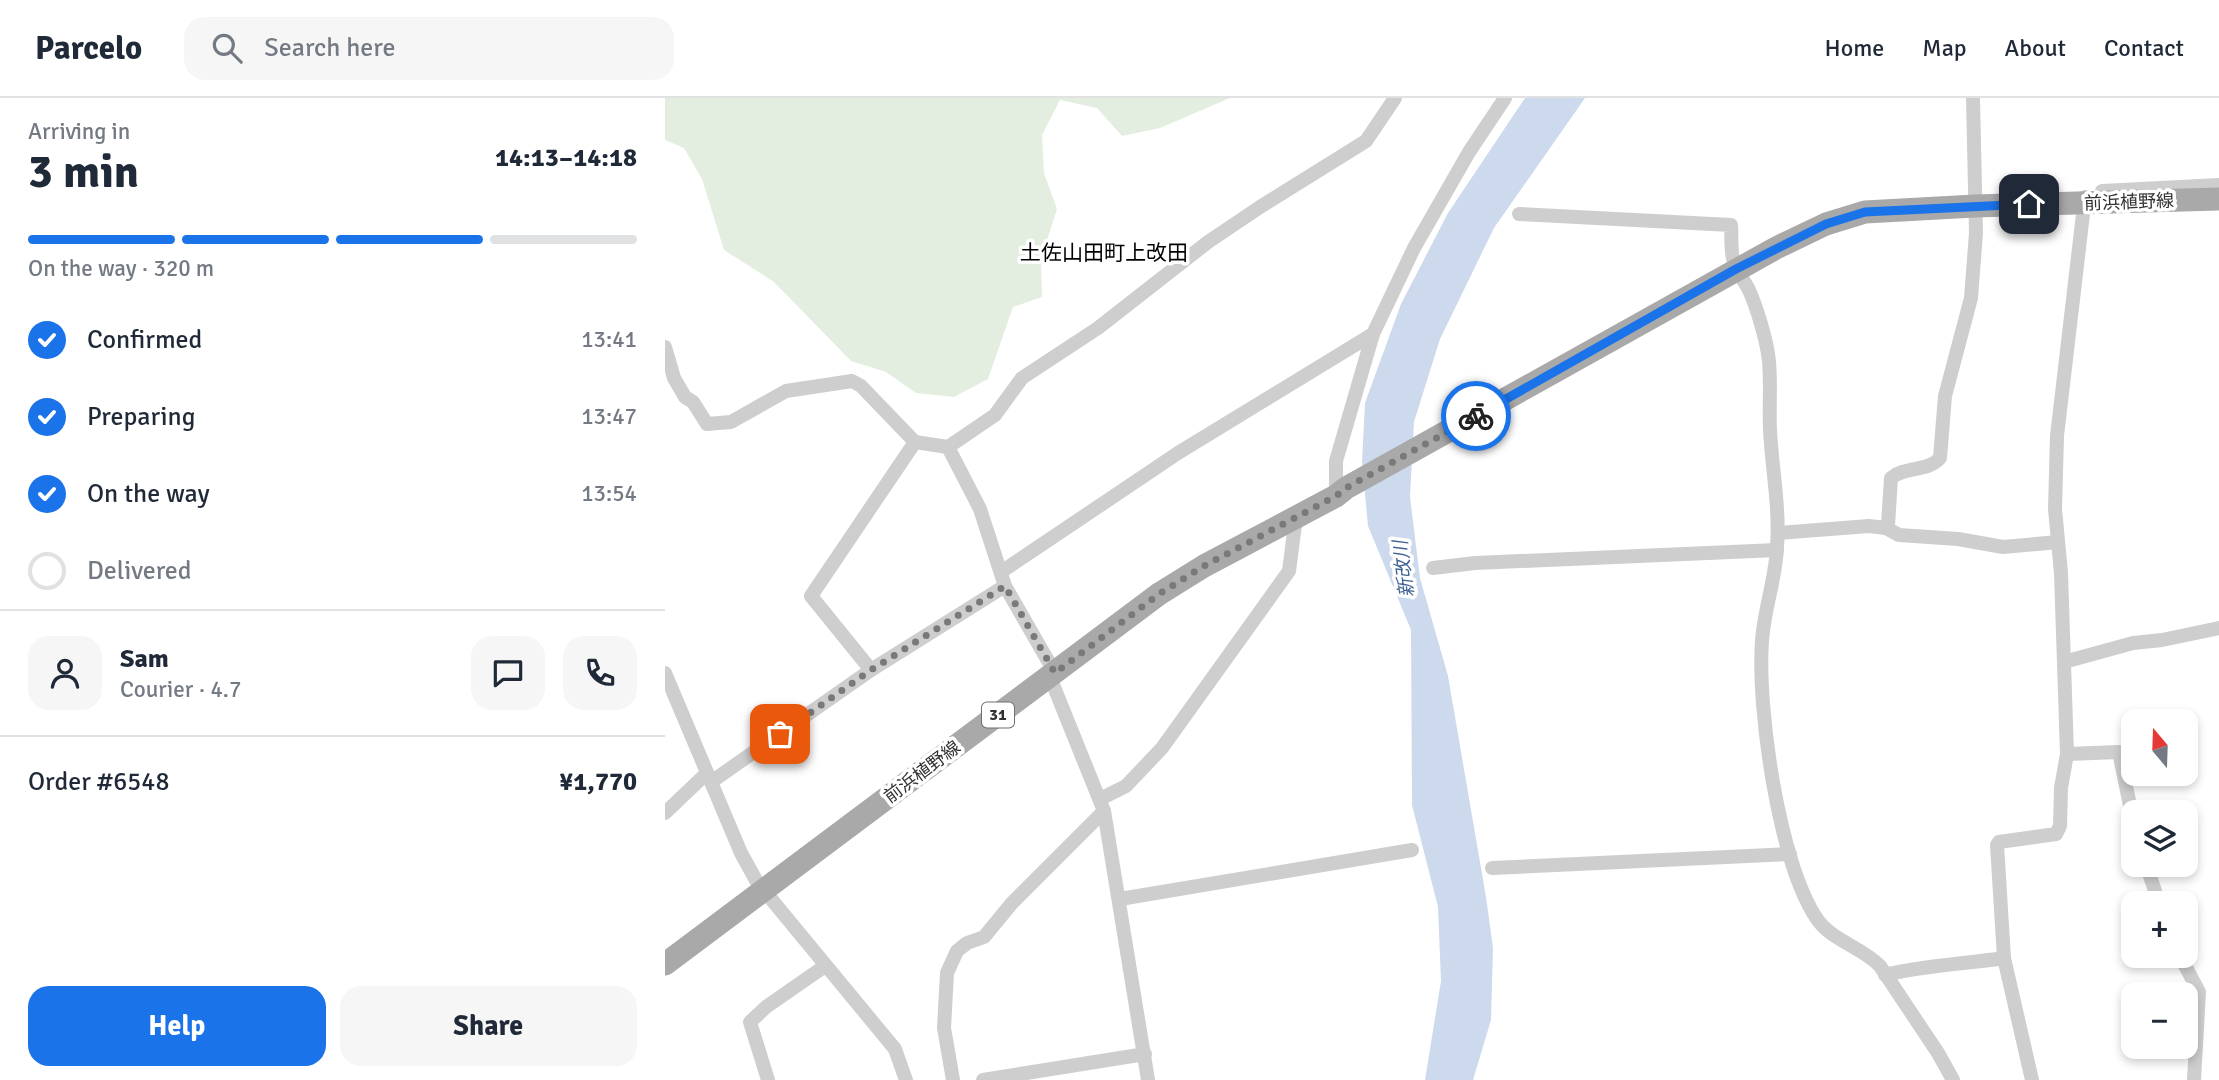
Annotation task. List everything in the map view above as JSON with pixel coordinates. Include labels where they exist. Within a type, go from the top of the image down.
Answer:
[{"type":"main road","name":"前浜植野線","points":[[665,964],[1159,594],[1204,566],[1341,492],[1736,269],[1826,224],[1865,212],[2219,199]]},
{"type":"street","points":[[665,347],[674,378],[685,397],[693,402],[707,424],[731,422],[786,391],[852,381],[861,386],[915,442],[948,447],[995,415],[1022,378],[1098,328],[1208,242],[1260,206],[1366,141],[1395,98]]},
{"type":"street","points":[[1341,492],[1336,461],[1373,334],[1413,248],[1469,152],[1505,98]]},
{"type":"street","points":[[1886,528],[1891,478],[1899,471],[1935,464],[1940,458],[1945,396],[1971,298],[1975,206],[1973,98]]},
{"type":"street","points":[[2032,1080],[2004,958],[1997,845],[1999,842],[2056,834],[2060,826],[2060,788],[2067,754],[2061,573],[2055,509],[2057,436],[2086,192],[2219,185]]},
{"type":"street","points":[[1519,214],[1731,225],[1732,258],[1749,291],[1769,362],[1770,430],[1778,534],[1764,612],[1761,644],[1762,693],[1785,840],[1805,899],[1818,919],[1826,930],[1870,956],[1938,1053],[1953,1080]]},
{"type":"street","points":[[665,813],[709,778],[1003,579],[1178,453],[1373,334]]},
{"type":"street","points":[[871,670],[811,596],[915,442]]},
{"type":"street","points":[[948,447],[980,509],[1003,579],[1052,675],[1102,805],[1120,899],[1148,1080]]},
{"type":"street","points":[[953,1080],[944,1028],[947,973],[957,951],[967,943],[984,937],[1102,805],[1126,786],[1163,748],[1289,571],[1296,517]]},
{"type":"street","points":[[1778,534],[1869,526],[1886,528],[1899,535],[1958,539],[2003,547],[2058,542]]},
{"type":"street","points":[[1433,568],[1475,563],[1777,550]]},
{"type":"street","points":[[2064,662],[2133,643],[2219,628]]},
{"type":"street","points":[[665,673],[741,853],[762,890],[895,1049],[906,1080]]},
{"type":"street","points":[[2067,754],[2119,752],[2129,800]]},
{"type":"street","points":[[1120,899],[1412,850]]},
{"type":"street","points":[[1492,869],[1790,854]]},
{"type":"street","points":[[1885,975],[1925,967],[2004,958]]},
{"type":"street","points":[[768,1080],[750,1022],[766,1007],[825,966]]},
{"type":"street","points":[[2187,968],[2199,992],[2194,1080]]},
{"type":"street","points":[[983,1080],[1145,1054]]},
{"type":"green space","points":[[665,98],[1230,98],[1160,128],[1122,136],[1097,108],[1060,100],[1042,135],[1044,173],[1057,209],[1041,259],[1042,297],[1013,307],[988,379],[954,397],[916,393],[886,372],[851,361],[774,282],[724,250],[702,179],[684,148],[665,140]]},
{"type":"water","name":"新改川","points":[[1525,98],[1585,98],[1494,228],[1440,339],[1414,422],[1410,497],[1420,578],[1448,676],[1493,948],[1491,1020],[1473,1080],[1425,1080],[1441,981],[1438,907],[1412,805],[1411,630],[1368,526],[1362,462],[1365,403],[1401,304],[1448,213]]},
{"type":"way so far","points":[[780,734],[871,670],[1005,586],[1055,673],[1159,594],[1204,566],[1336,496],[1476,416]]},
{"type":"district","name":"土佐山田町上改田","points":[[1104,253]]},
{"type":"route","points":[[1476,416],[1736,269],[1826,224],[1865,212],[2029,204]]}]
